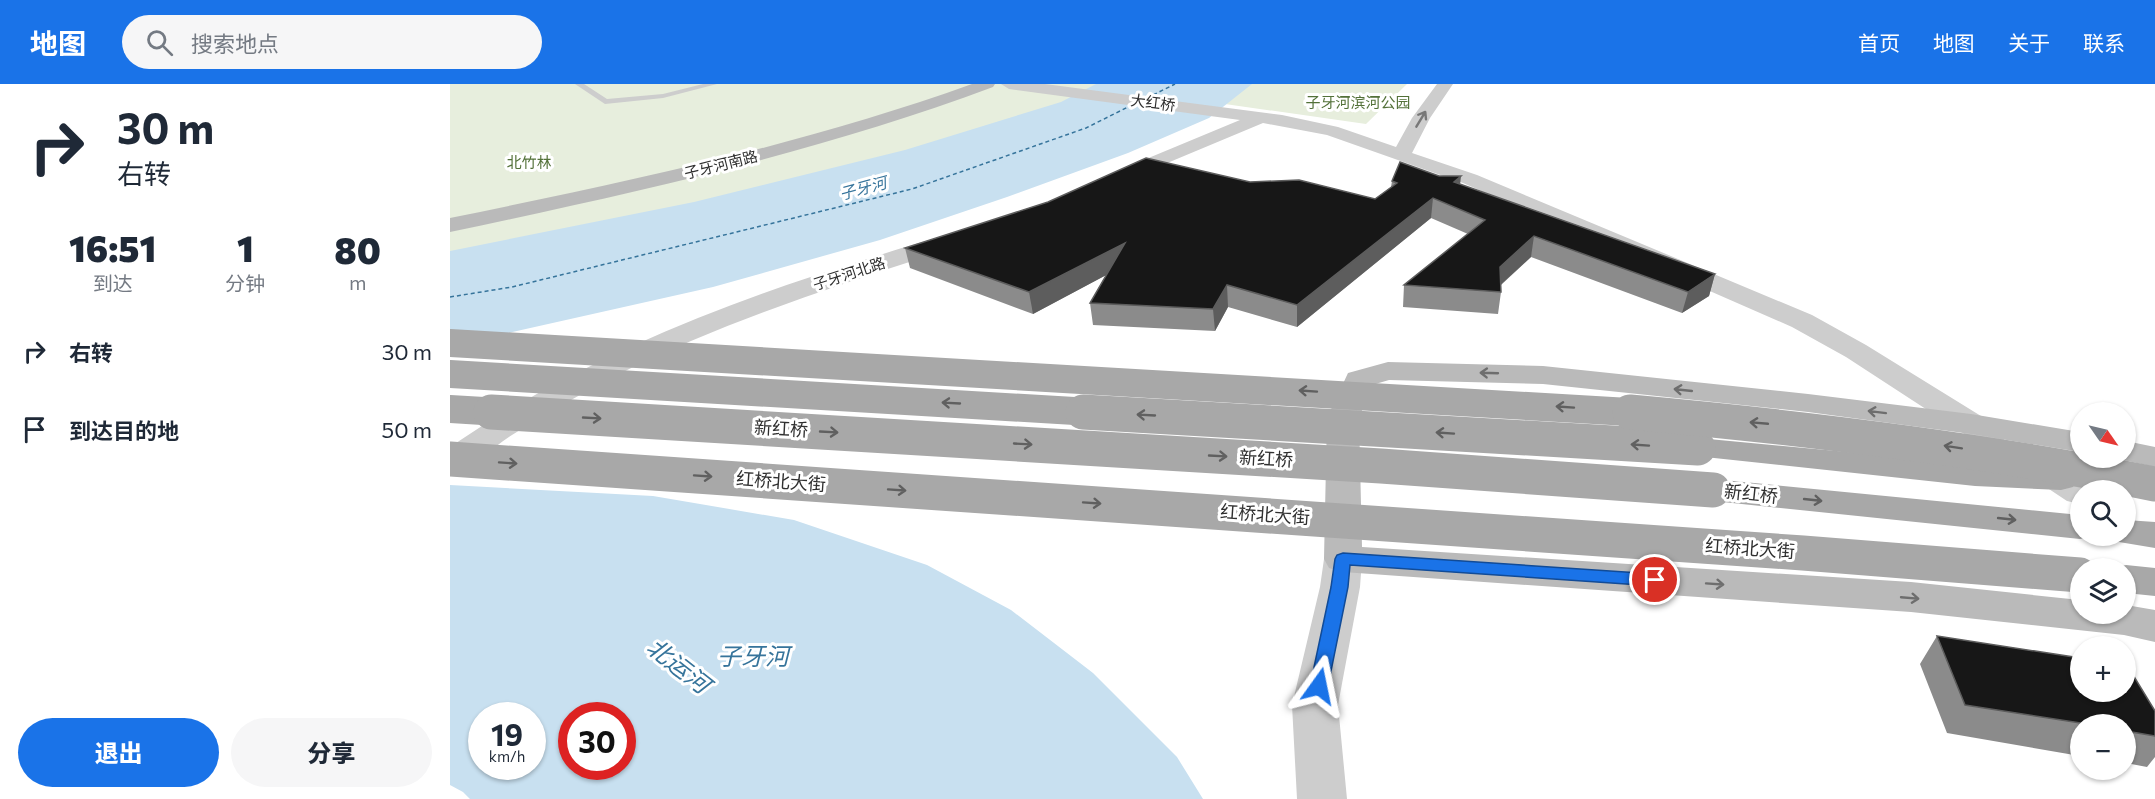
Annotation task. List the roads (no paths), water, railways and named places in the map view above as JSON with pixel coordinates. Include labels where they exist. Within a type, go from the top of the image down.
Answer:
[{"type":"main road","name":"子牙河南路","points":[[450,213],[556,193],[792,135],[956,84]]},
{"type":"main road","name":"子牙河南路","points":[[450,225],[744,160],[876,122],[987,84]]},
{"type":"main road","points":[[450,343],[1624,411],[1779,425],[1925,443],[2086,469],[2155,484]]},
{"type":"main road","points":[[2070,440],[1971,424],[1808,403],[1543,375],[1388,371],[1359,379],[1343,418],[1343,559],[1911,597],[2145,623]]},
{"type":"main road","name":"新红桥","points":[[450,374],[1698,448],[2069,486],[2155,470]]},
{"type":"main road","name":"新红桥","points":[[450,409],[1392,467],[1713,490],[2070,526]]},
{"type":"main road","points":[[2136,453],[2155,457]]},
{"type":"main road","name":"红桥北大街","points":[[450,460],[2070,573]]},
{"type":"main road","points":[[2136,580],[2155,582]]},
{"type":"street","name":"大红桥","points":[[1009,84],[1070,94],[1250,115]]},
{"type":"street","points":[[1409,106],[1429,84]]},
{"type":"street","points":[[1401,156],[1420,118],[1445,84]]},
{"type":"street","points":[[1095,188],[1250,115],[1384,139],[1401,156],[1470,179],[1802,321],[1856,351],[2069,486]]},
{"type":"street","name":"子牙河北路","points":[[450,460],[501,426],[591,378],[695,329],[781,296],[971,235]]},
{"type":"street","points":[[1323,799],[1315,705],[1340,587],[1343,559]]},
{"type":"lane","points":[[579,84],[605,102],[663,96],[712,84]]},
{"type":"water","name":"子牙河","points":[[1096,84],[1252,84],[1209,118],[1128,153],[880,240],[713,287],[450,346],[450,251],[694,202],[905,150],[1061,102]]},
{"type":"water","name":"子牙河","points":[[450,485],[653,496],[794,520],[927,565],[1011,610],[1093,673],[1177,757],[1203,799],[470,799],[450,785]]},
{"type":"park label","name":"子牙河滨河公园","points":[[1358,103]]},
{"type":"park label","name":"北竹林","points":[[529,163]]},
{"type":"water label","name":"北运河","points":[[678,666]]}]
